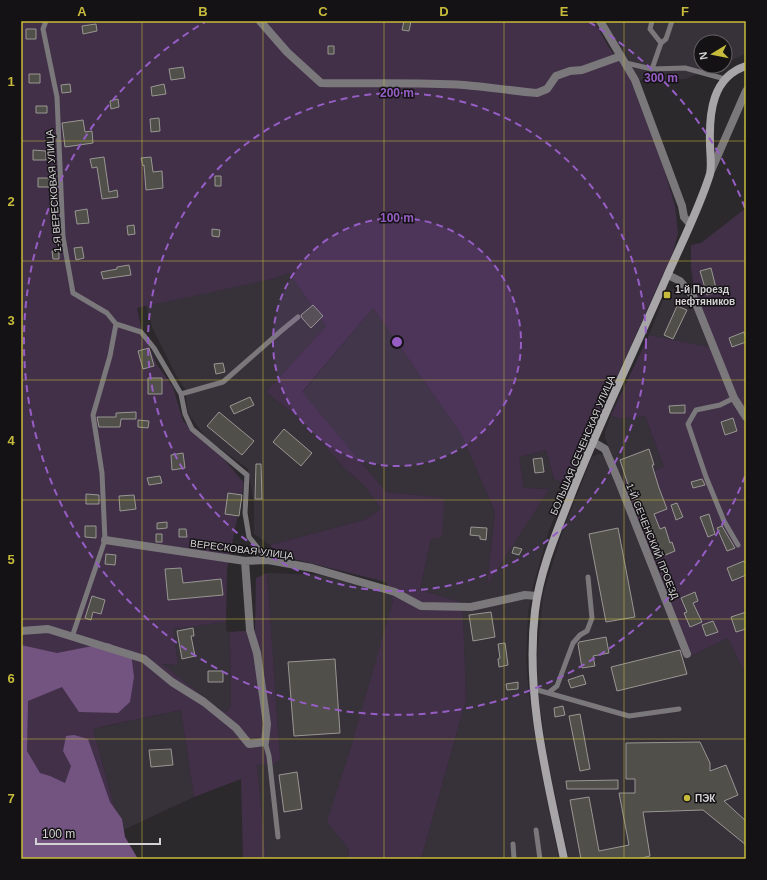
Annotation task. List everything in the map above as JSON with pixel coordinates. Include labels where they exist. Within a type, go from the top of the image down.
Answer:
[{"type":"street","points":[[260,21],[287,52],[321,83],[357,84],[385,82],[465,85],[537,93],[547,89],[556,76],[570,71],[582,70],[624,59]]},
{"type":"street","points":[[600,21],[624,59],[642,97],[682,206],[684,217],[690,224]]},
{"type":"street","name":"БОЛЬШАЯ СЕЧЕНСКАЯ УЛИЦА","points":[[564,859],[543,761],[534,700],[532,658],[534,614],[537,596],[556,533],[592,442],[668,275],[690,224],[710,171],[709,132],[710,114],[714,98],[725,79],[736,69],[746,66]]},
{"type":"street","points":[[710,171],[746,91]]},
{"type":"street","points":[[668,275],[680,281],[693,296],[734,398],[746,417]]},
{"type":"street","name":"1-Й СЕЧЕНСКИЙ ПРОЕЗД","points":[[592,442],[605,449],[687,654]]},
{"type":"street","name":"ВЕРЕСКОВАЯ УЛИЦА","points":[[105,540],[245,561],[268,560],[312,568],[395,592],[421,606],[470,607],[525,595],[537,596]]},
{"type":"street","points":[[21,631],[48,629],[144,659],[172,682],[204,702],[225,719],[236,728],[249,744],[265,742],[267,724],[257,653],[250,630],[245,561]]},
{"type":"lane","name":"1-Я ВЕРЕСКОВАЯ УЛИЦА","points":[[46,21],[43,29],[57,97],[63,237],[73,293],[107,313],[116,324],[141,332],[154,348],[181,394],[185,414],[192,429],[247,475],[245,513],[249,537],[268,560]]},
{"type":"lane","points":[[652,21],[650,29],[661,43]]},
{"type":"lane","points":[[652,69],[661,43],[666,39],[672,21]]},
{"type":"lane","points":[[624,59],[652,69],[685,68],[725,79]]},
{"type":"lane","points":[[181,394],[223,382],[298,318]]},
{"type":"lane","points":[[72,637],[105,540],[102,473],[93,416],[110,356],[116,324]]},
{"type":"lane","points":[[734,398],[720,405],[696,410],[688,424],[706,477],[724,520],[738,545]]},
{"type":"lane","points":[[548,693],[557,686],[573,643],[580,635],[588,631],[592,618],[588,577]]},
{"type":"lane","points":[[534,689],[630,716],[679,709]]},
{"type":"lane","points":[[265,742],[269,756],[278,837]]},
{"type":"lane","points":[[536,830],[540,859]]},
{"type":"lane","points":[[513,844],[514,859]]},
{"type":"shaded area","points":[[21,21],[594,21],[608,46],[622,65],[631,81],[663,166],[675,206],[678,233],[673,252],[568,485],[554,479],[546,450],[519,457],[524,488],[549,489],[487,585],[495,512],[461,434],[373,308],[302,392],[386,492],[444,498],[442,537],[431,539],[420,590],[460,602],[463,615],[466,700],[421,859],[347,859],[349,849],[327,822],[350,751],[393,601],[386,582],[294,559],[275,552],[270,545],[364,520],[381,509],[364,485],[345,469],[307,425],[266,392],[326,326],[289,273],[272,279],[137,308],[141,327],[157,365],[173,387],[183,421],[222,457],[244,483],[227,570],[226,622],[173,629],[178,665],[162,664],[220,710],[226,712],[231,707],[230,632],[255,630],[256,578],[267,573],[280,759],[274,764],[257,765],[266,859],[243,859],[241,779],[194,797],[181,710],[93,729],[121,831],[21,859]]},
{"type":"shaded area","points":[[600,21],[746,21],[746,54],[733,60],[733,34],[693,34],[693,74],[697,74],[685,79],[635,80]]},
{"type":"shaded area","points":[[746,208],[746,411],[738,397],[695,295],[691,268],[691,245],[701,243]]},
{"type":"shaded area","points":[[289,273],[326,326],[266,392],[307,425],[345,469],[364,485],[381,509],[364,520],[270,545],[254,534],[254,504],[248,469],[206,438],[188,413],[185,389],[176,375],[152,327],[146,305],[272,279]]},
{"type":"shaded area","points":[[673,289],[690,299],[709,347],[649,335],[667,290]]},
{"type":"shaded area","points":[[373,308],[461,434],[495,512],[487,584],[548,489],[524,488],[519,457],[546,450],[554,479],[568,485],[549,531],[533,586],[528,613],[526,659],[529,697],[539,762],[559,859],[421,859],[466,700],[463,615],[460,602],[420,591],[431,539],[444,498],[386,492],[302,393]]},
{"type":"shaded area","points":[[649,335],[709,347],[733,402],[746,425],[746,675],[728,638],[691,656],[623,481],[664,467],[645,416],[619,419],[611,415]]},
{"type":"shaded area","points":[[611,415],[619,419],[645,416],[664,467],[623,481],[605,438],[605,432]]},
{"type":"shaded area","points":[[598,454],[603,455],[617,482],[687,658],[728,638],[746,675],[746,859],[569,859],[548,761],[539,700],[537,660],[543,594],[562,533],[592,457]]},
{"type":"shaded area","points":[[267,573],[320,575],[391,595],[393,601],[347,859],[266,859],[257,765],[274,764],[280,758]]},
{"type":"shaded area","points":[[226,622],[226,631],[230,632],[231,707],[226,712],[220,710],[161,664],[178,665],[173,629]]},
{"type":"shaded area","points":[[108,643],[131,653],[134,677],[130,702],[118,713],[79,712],[62,687],[28,701],[27,751],[40,773],[65,783],[71,766],[63,751],[66,736],[74,735],[88,739],[110,802],[122,819],[125,837],[138,859],[21,859],[21,645],[57,653]]},
{"type":"shaded area","points":[[181,710],[194,797],[121,831],[93,729]]},
{"type":"building","points":[[404,21],[411,21],[409,31],[402,30]]},
{"type":"building","points":[[96,24],[97,31],[83,34],[82,26]]},
{"type":"building","points":[[26,29],[36,29],[36,39],[26,39]]},
{"type":"building","points":[[328,46],[334,46],[334,54],[328,54]]},
{"type":"building","points":[[183,67],[185,78],[171,80],[169,69]]},
{"type":"building","points":[[29,74],[40,74],[40,83],[29,83]]},
{"type":"building","points":[[70,84],[71,92],[62,93],[61,85]]},
{"type":"building","points":[[164,84],[166,94],[152,96],[151,87]]},
{"type":"building","points":[[118,99],[119,107],[111,109],[110,101]]},
{"type":"building","points":[[36,106],[47,106],[47,113],[36,113]]},
{"type":"building","points":[[159,118],[160,131],[151,132],[150,119]]},
{"type":"building","points":[[83,120],[85,132],[92,131],[93,143],[65,147],[62,123]]},
{"type":"building","points":[[33,150],[46,151],[46,160],[33,160]]},
{"type":"building","points":[[104,157],[109,192],[117,190],[118,197],[102,199],[97,167],[92,168],[90,159]]},
{"type":"building","points":[[151,157],[153,172],[162,171],[163,188],[146,190],[144,165],[143,166],[141,158]]},
{"type":"building","points":[[215,176],[221,176],[221,186],[215,186]]},
{"type":"building","points":[[38,178],[53,178],[53,187],[38,187]]},
{"type":"building","points":[[87,209],[89,223],[77,224],[75,211]]},
{"type":"building","points":[[134,225],[135,234],[128,235],[127,226]]},
{"type":"building","points":[[212,229],[220,230],[219,237],[212,236]]},
{"type":"building","points":[[82,247],[84,258],[76,260],[74,248]]},
{"type":"building","points":[[59,250],[59,259],[53,259],[52,251]]},
{"type":"building","points":[[129,265],[131,275],[103,279],[101,272]]},
{"type":"building","points":[[711,268],[717,292],[707,295],[700,271]]},
{"type":"building","points":[[313,305],[323,316],[311,328],[301,315]]},
{"type":"building","points":[[677,306],[687,310],[673,339],[664,335]]},
{"type":"building","points":[[744,332],[746,342],[732,347],[729,338]]},
{"type":"building","points":[[149,348],[154,366],[143,369],[138,351]]},
{"type":"building","points":[[223,363],[225,372],[216,374],[214,364]]},
{"type":"building","points":[[148,378],[162,378],[162,394],[148,394]]},
{"type":"building","points":[[250,397],[254,405],[234,414],[230,406]]},
{"type":"building","points":[[685,405],[685,413],[670,413],[669,406]]},
{"type":"building","points":[[136,412],[136,419],[121,419],[120,427],[99,427],[97,417],[116,417],[116,413]]},
{"type":"building","points":[[219,412],[254,441],[242,455],[207,426]]},
{"type":"building","points":[[733,418],[737,431],[725,435],[721,422]]},
{"type":"building","points":[[138,420],[149,421],[148,428],[138,427]]},
{"type":"building","points":[[284,429],[312,453],[301,466],[273,442]]},
{"type":"building","points":[[649,449],[654,465],[652,465],[667,509],[654,514],[660,529],[665,527],[670,543],[672,542],[675,551],[663,556],[656,538],[653,539],[643,509],[640,510],[636,496],[632,497],[620,460]]},
{"type":"building","points":[[183,453],[185,468],[172,470],[171,455]]},
{"type":"building","points":[[542,458],[544,472],[535,473],[533,459]]},
{"type":"building","points":[[256,464],[261,464],[262,499],[255,499]]},
{"type":"building","points":[[160,476],[162,483],[149,485],[147,478]]},
{"type":"building","points":[[702,479],[705,485],[693,488],[691,482]]},
{"type":"building","points":[[228,493],[242,495],[239,516],[225,514]]},
{"type":"building","points":[[86,494],[99,495],[99,504],[86,504]]},
{"type":"building","points":[[134,495],[136,509],[120,511],[119,496]]},
{"type":"building","points":[[677,503],[683,517],[676,520],[671,505]]},
{"type":"building","points":[[709,514],[715,534],[708,537],[700,517]]},
{"type":"building","points":[[167,522],[167,528],[157,529],[157,523]]},
{"type":"building","points":[[85,526],[96,526],[96,538],[85,537]]},
{"type":"building","points":[[722,526],[735,548],[727,551],[717,528]]},
{"type":"building","points":[[471,527],[487,528],[486,540],[480,539],[480,536],[470,535]]},
{"type":"building","points":[[618,528],[635,617],[606,622],[589,534]]},
{"type":"building","points":[[179,529],[186,529],[187,537],[179,537]]},
{"type":"building","points":[[156,534],[162,534],[162,542],[156,542]]},
{"type":"building","points":[[514,547],[522,549],[519,555],[512,553]]},
{"type":"building","points":[[106,554],[116,555],[115,565],[105,564]]},
{"type":"building","points":[[744,561],[746,565],[746,575],[732,581],[727,568]]},
{"type":"building","points":[[181,568],[183,583],[221,579],[223,595],[168,600],[165,569]]},
{"type":"building","points":[[695,592],[698,601],[693,603],[702,622],[690,627],[684,613],[687,612],[681,598]]},
{"type":"building","points":[[92,596],[105,600],[101,614],[93,612],[91,620],[85,618]]},
{"type":"building","points":[[491,612],[495,637],[473,641],[469,615]]},
{"type":"building","points":[[746,612],[746,629],[736,632],[731,617]]},
{"type":"building","points":[[713,621],[718,632],[706,636],[702,625]]},
{"type":"building","points":[[193,628],[194,636],[191,636],[195,656],[182,659],[177,631]]},
{"type":"building","points":[[606,637],[609,653],[593,656],[595,666],[582,668],[578,644],[579,642]]},
{"type":"building","points":[[505,643],[508,665],[499,667],[498,659],[500,658],[498,644]]},
{"type":"building","points":[[680,650],[687,674],[617,691],[611,667]]},
{"type":"building","points":[[335,659],[340,733],[294,736],[288,662]]},
{"type":"building","points":[[208,671],[223,671],[223,682],[208,682]]},
{"type":"building","points":[[583,675],[586,684],[571,688],[568,680]]},
{"type":"building","points":[[518,682],[518,689],[507,690],[506,684]]},
{"type":"building","points":[[563,706],[565,715],[555,717],[554,708]]},
{"type":"building","points":[[580,714],[590,769],[580,771],[569,716]]},
{"type":"building","points":[[700,742],[710,763],[710,771],[726,765],[738,795],[724,801],[746,821],[746,845],[703,810],[643,812],[650,856],[638,859],[581,859],[570,800],[589,797],[599,851],[629,845],[619,793],[635,793],[635,779],[626,779],[626,743]]},
{"type":"building","points":[[171,749],[173,765],[151,767],[149,750]]},
{"type":"building","points":[[297,772],[302,809],[284,812],[279,775]]},
{"type":"building","points":[[618,780],[618,789],[567,789],[566,781]]},
{"type":"place","name":"1-й Проезд нефтяников","points":[[667,295]]},
{"type":"place","name":"ПЭК","points":[[687,798]]}]
